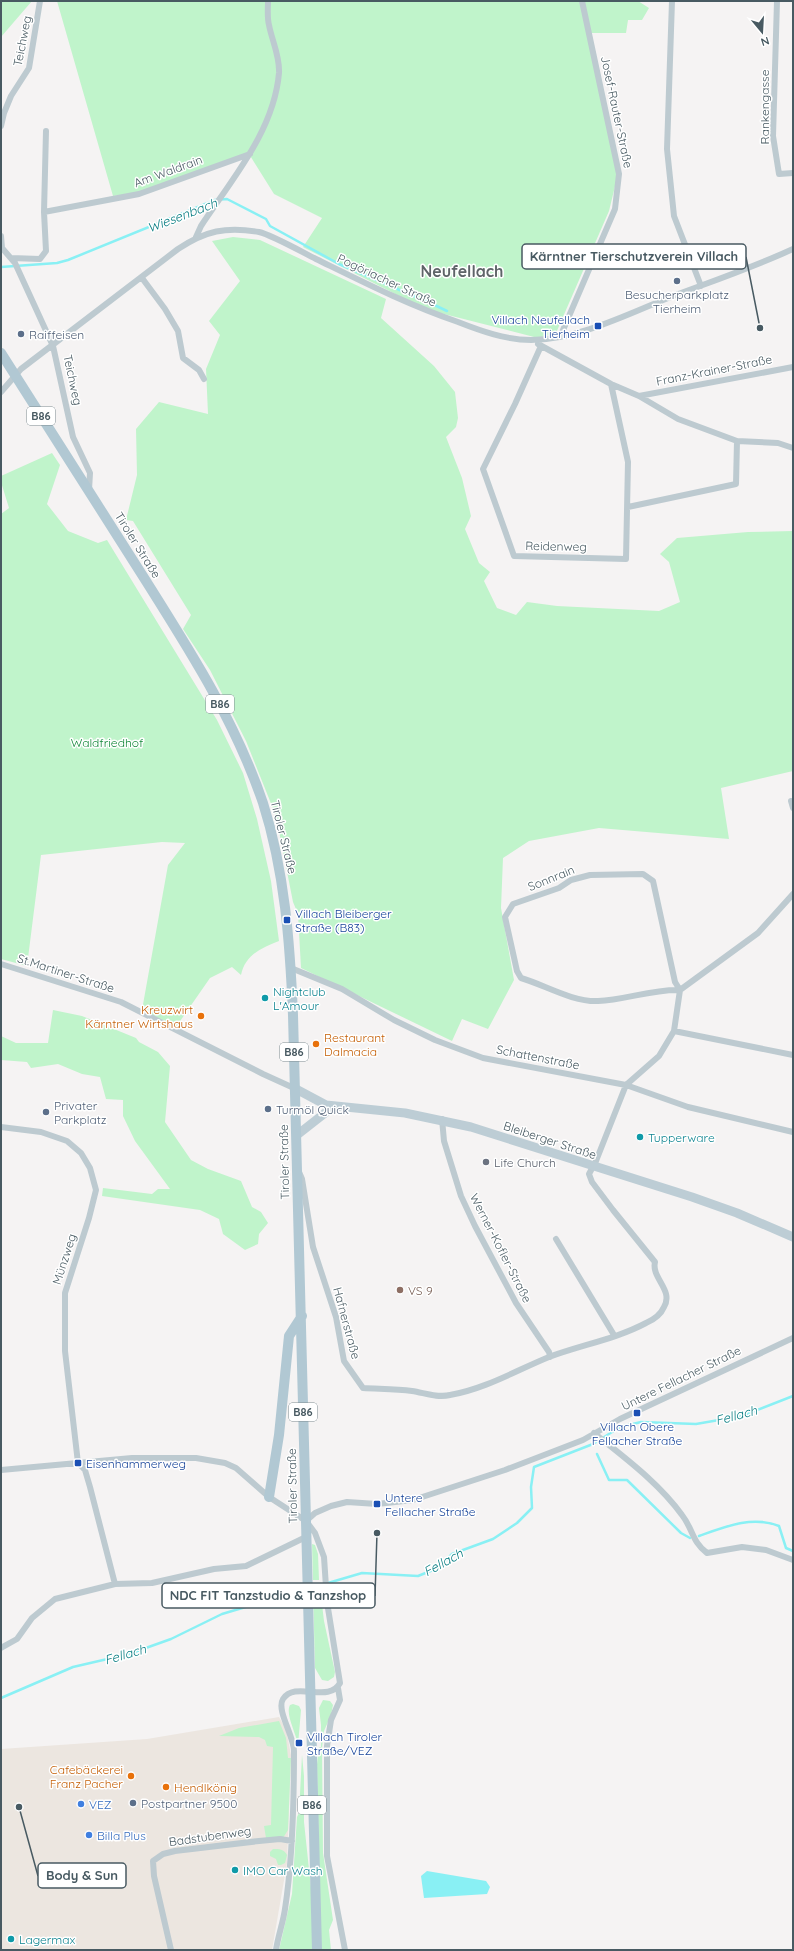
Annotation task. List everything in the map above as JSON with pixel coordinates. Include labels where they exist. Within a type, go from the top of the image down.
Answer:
[{"type":"main road","name":"Tiroler Straße","points":[[1,353],[206,678],[228,718],[247,760],[263,804],[277,855],[284,895],[291,968],[296,1089],[309,1691],[317,1950]]},
{"type":"main road","name":"Bleiberger Straße","points":[[296,1089],[319,1103],[334,1106],[405,1112],[442,1119],[494,1134],[737,1213],[793,1237]]},
{"type":"main road","points":[[297,1135],[334,1106]]},
{"type":"main road","points":[[270,1497],[279,1435],[289,1336],[302,1316]]},
{"type":"street","name":"Teichweg","points":[[1,126],[4,113],[11,96],[29,68],[40,1]]},
{"type":"street","points":[[196,237],[216,203],[250,154],[265,127],[279,73],[279,60],[268,24],[268,1]]},
{"type":"street","name":"Josef-Rauter-Straße","points":[[560,337],[614,209],[619,174],[582,1]]},
{"type":"street","points":[[672,1],[667,149],[674,216],[683,242],[702,286]]},
{"type":"street","name":"Rankengasse","points":[[777,1],[773,136],[779,174],[793,173]]},
{"type":"street","points":[[13,260],[40,259],[46,251],[44,212],[46,131]]},
{"type":"street","name":"Am Waldrain","points":[[44,212],[139,194],[250,154]]},
{"type":"street","name":"Pogöriacher Straße","points":[[1,392],[21,369],[196,237],[211,232],[229,230],[260,232],[415,307],[476,329],[508,337],[531,340],[560,337],[598,326],[766,262],[793,249]]},
{"type":"street","name":"Teichweg","points":[[1,236],[2,248],[13,260],[18,269],[53,346],[73,437],[90,473],[88,491]]},
{"type":"street","points":[[142,278],[165,309],[178,331],[183,358],[199,370],[204,379]]},
{"type":"street","name":"Franz-Krainer-Straße","points":[[531,340],[611,384],[639,396],[678,419],[737,441],[778,443],[793,448]]},
{"type":"street","name":"Reidenweg","points":[[541,346],[515,404],[483,469],[514,556],[626,559],[628,462],[611,384]]},
{"type":"street","name":"Franz-Krainer-Straße","points":[[639,396],[793,367]]},
{"type":"street","points":[[628,507],[736,484],[737,441]]},
{"type":"street","name":"Sonnrain","points":[[643,874],[653,881],[675,982],[680,990],[667,989],[597,1001],[573,997],[521,978],[517,971],[505,917],[513,904],[559,888],[571,880],[590,875],[643,874]]},
{"type":"street","points":[[592,1166],[596,1161],[626,1085],[659,1056],[674,1031],[680,990],[758,933],[793,894]]},
{"type":"street","name":"St.Martiner-Straße","points":[[1,964],[120,1002],[296,1089]]},
{"type":"street","name":"Schattenstraße","points":[[291,968],[342,989],[394,1020],[435,1040],[483,1058],[626,1085],[688,1107],[793,1132]]},
{"type":"street","points":[[674,1031],[793,1055]]},
{"type":"street","name":"Werner-Kofler-Straße","points":[[442,1119],[444,1141],[461,1196],[513,1298],[550,1357]]},
{"type":"street","name":"Münzweg","points":[[1,1127],[41,1132],[67,1141],[81,1154],[90,1168],[96,1190],[89,1218],[65,1293],[65,1351],[78,1462]]},
{"type":"street","name":"Hafnerstraße","points":[[297,1167],[302,1179],[313,1247],[336,1317],[344,1361],[363,1388],[411,1391],[438,1397],[488,1384],[550,1357],[650,1321],[665,1306],[667,1296],[655,1270],[655,1262],[592,1182],[589,1174],[592,1166]]},
{"type":"street","points":[[556,1239],[614,1335]]},
{"type":"street","name":"Untere Fellacher Straße","points":[[306,1521],[315,1513],[331,1506],[347,1502],[377,1504],[413,1500],[505,1470],[583,1440],[594,1433],[793,1338]]},
{"type":"street","points":[[594,1433],[652,1482],[683,1516],[698,1547],[707,1553],[742,1547],[766,1550],[793,1560]]},
{"type":"street","points":[[1,1470],[78,1462],[140,1458],[196,1458],[225,1463],[236,1468],[270,1497],[306,1521],[315,1533],[324,1557],[332,1635],[340,1671],[340,1683],[338,1688],[340,1700],[331,1720],[327,1746],[328,1856],[345,1950]]},
{"type":"street","points":[[78,1462],[85,1470],[115,1584]]},
{"type":"street","points":[[1,1648],[17,1639],[32,1618],[55,1599],[115,1584],[152,1583],[214,1569],[246,1566],[292,1542],[315,1533]]},
{"type":"street","points":[[276,1950],[285,1910],[292,1841],[294,1748],[292,1737],[281,1710],[281,1705],[283,1698],[291,1693],[309,1691],[329,1692],[338,1688]]},
{"type":"street","name":"Badstubenweg","points":[[171,1950],[154,1876],[153,1861],[163,1854],[175,1851],[280,1839],[292,1841]]},
{"type":"shaded area","points":[[279,1717],[286,1729],[291,1755],[287,1863],[272,1950],[1,1950],[1,1749],[147,1739]]},
{"type":"green space","points":[[1,1],[32,1],[1,37]]},
{"type":"green space","points":[[57,1],[638,1],[649,8],[642,20],[628,20],[626,33],[587,33],[618,174],[609,211],[556,333],[538,338],[440,313],[413,303],[303,247],[322,218],[274,194],[249,154],[139,193],[113,196]]},
{"type":"green space","points":[[233,237],[260,240],[386,299],[381,318],[434,366],[455,392],[458,418],[456,427],[446,437],[462,478],[471,516],[465,529],[479,563],[490,572],[484,581],[497,608],[516,615],[527,602],[557,606],[659,611],[680,602],[669,562],[660,554],[677,538],[748,532],[793,531],[793,771],[721,788],[729,839],[599,828],[529,841],[503,858],[501,908],[514,980],[488,1029],[462,1019],[452,1041],[301,968],[298,914],[293,902],[276,816],[246,741],[210,670],[183,629],[191,615],[133,521],[126,520],[137,475],[136,429],[159,402],[208,414],[206,369],[220,335],[209,321],[240,281],[212,241]]},
{"type":"green space","name":"Waldfriedhof","points":[[52,453],[60,465],[47,504],[68,531],[98,543],[107,540],[217,720],[243,773],[257,819],[271,881],[279,941],[266,946],[250,957],[243,968],[241,975],[232,967],[210,978],[176,1027],[142,1010],[168,865],[185,843],[162,842],[41,855],[27,966],[1,959],[1,514],[9,508],[1,482],[1,476]]},
{"type":"green space","points":[[53,1010],[82,1016],[136,1038],[139,1042],[158,1052],[170,1066],[165,1122],[191,1160],[208,1169],[241,1181],[252,1207],[261,1212],[268,1223],[259,1234],[258,1244],[245,1250],[223,1234],[219,1219],[200,1210],[102,1196],[103,1188],[152,1194],[158,1189],[170,1189],[135,1141],[123,1116],[123,1100],[106,1099],[100,1077],[82,1074],[58,1064],[31,1068],[27,1062],[1,1060],[1,1036],[16,1043],[48,1043]]},
{"type":"green space","points":[[312,1544],[315,1545],[318,1554],[319,1580],[313,1580]]},
{"type":"green space","points":[[320,1588],[324,1621],[335,1672],[334,1677],[328,1681],[322,1680],[315,1668],[313,1590]]},
{"type":"green space","points":[[323,1700],[330,1701],[333,1705],[331,1715],[324,1731],[322,1748],[323,1853],[333,1920],[329,1930],[331,1950],[321,1950],[317,1764],[319,1747],[321,1747],[319,1708]]},
{"type":"green space","points":[[293,1704],[299,1706],[301,1710],[298,1745],[289,1713],[290,1705]]},
{"type":"green space","points":[[279,1721],[286,1738],[288,1758],[291,1758],[288,1830],[283,1838],[266,1838],[264,1826],[271,1825],[273,1747],[267,1746],[265,1740],[259,1737],[219,1736],[239,1728]]},
{"type":"green space","points":[[302,1755],[304,1776],[304,1822],[311,1888],[313,1950],[279,1950],[292,1894]]},
{"type":"green space","points":[[273,1849],[281,1850],[286,1853],[285,1863],[278,1865],[276,1859],[270,1856],[270,1852]]},
{"type":"water","points":[[427,1871],[486,1881],[490,1887],[487,1894],[424,1898],[421,1876]]},
{"type":"waterway","name":"Wiesenbach","points":[[1,267],[57,263],[68,260],[215,200],[227,199],[266,219],[270,226],[339,264],[416,297]]},
{"type":"waterway","name":"Wiesenbach","points":[[424,300],[447,311]]},
{"type":"waterway","name":"Fellach","points":[[311,1588],[362,1573],[418,1576],[438,1568],[452,1554],[493,1539],[517,1523],[532,1508],[531,1487],[534,1467],[593,1444],[620,1427],[641,1422],[696,1424],[742,1416],[793,1396]]},
{"type":"waterway","points":[[597,1454],[609,1480],[627,1480],[681,1533],[690,1538]]},
{"type":"waterway","points":[[699,1536],[728,1526],[748,1522],[769,1523],[779,1526],[786,1548],[793,1551]]},
{"type":"waterway","name":"Fellach","points":[[1,1698],[73,1667],[129,1654],[171,1639],[222,1614],[306,1589]]},
{"type":"place","name":"Besucherparkplatz Tierheim","points":[[677,281]]},
{"type":"place","name":"Villach Neufellach Tierheim","points":[[598,326]]},
{"type":"place","name":"Kärntner Tierschutzverein Villach","points":[[760,328]]},
{"type":"place","name":"Raiffeisen","points":[[21,334]]},
{"type":"place","name":"Villach Bleiberger Straße (B83)","points":[[287,920]]},
{"type":"place","name":"Nightclub L'Amour","points":[[265,998]]},
{"type":"place","name":"Kreuzwirt Kärntner Wirtshaus","points":[[201,1016]]},
{"type":"place","name":"Restaurant Dalmacia","points":[[316,1044]]},
{"type":"place","name":"Turmöl Quick","points":[[268,1109]]},
{"type":"place","name":"Privater Parkplatz","points":[[46,1112]]},
{"type":"place","name":"Tupperware","points":[[640,1137]]},
{"type":"place","name":"Life Church","points":[[486,1162]]},
{"type":"place","name":"VS 9","points":[[400,1290]]},
{"type":"place","name":"Villach Obere Fellacher Straße","points":[[637,1413]]},
{"type":"place","name":"Eisenhammerweg","points":[[78,1463]]},
{"type":"place","name":"Untere Fellacher Straße","points":[[377,1504]]},
{"type":"place","name":"NDC FIT Tanzstudio & Tanzshop","points":[[377,1533]]},
{"type":"place","name":"Villach Tiroler Straße/VEZ","points":[[299,1743]]},
{"type":"place","name":"Cafebäckerei Franz Pacher","points":[[131,1776]]},
{"type":"place","name":"Hendlkönig","points":[[166,1787]]},
{"type":"place","name":"Postpartner 9500","points":[[133,1803]]},
{"type":"place","name":"VEZ","points":[[81,1804]]},
{"type":"place","name":"Body & Sun","points":[[19,1807]]},
{"type":"place","name":"Billa Plus","points":[[89,1835]]},
{"type":"place","name":"IMO Car Wash","points":[[235,1870]]},
{"type":"place","name":"Lagermax","points":[[11,1939]]},
{"type":"district","name":"Neufellach","points":[[462,271]]}]
